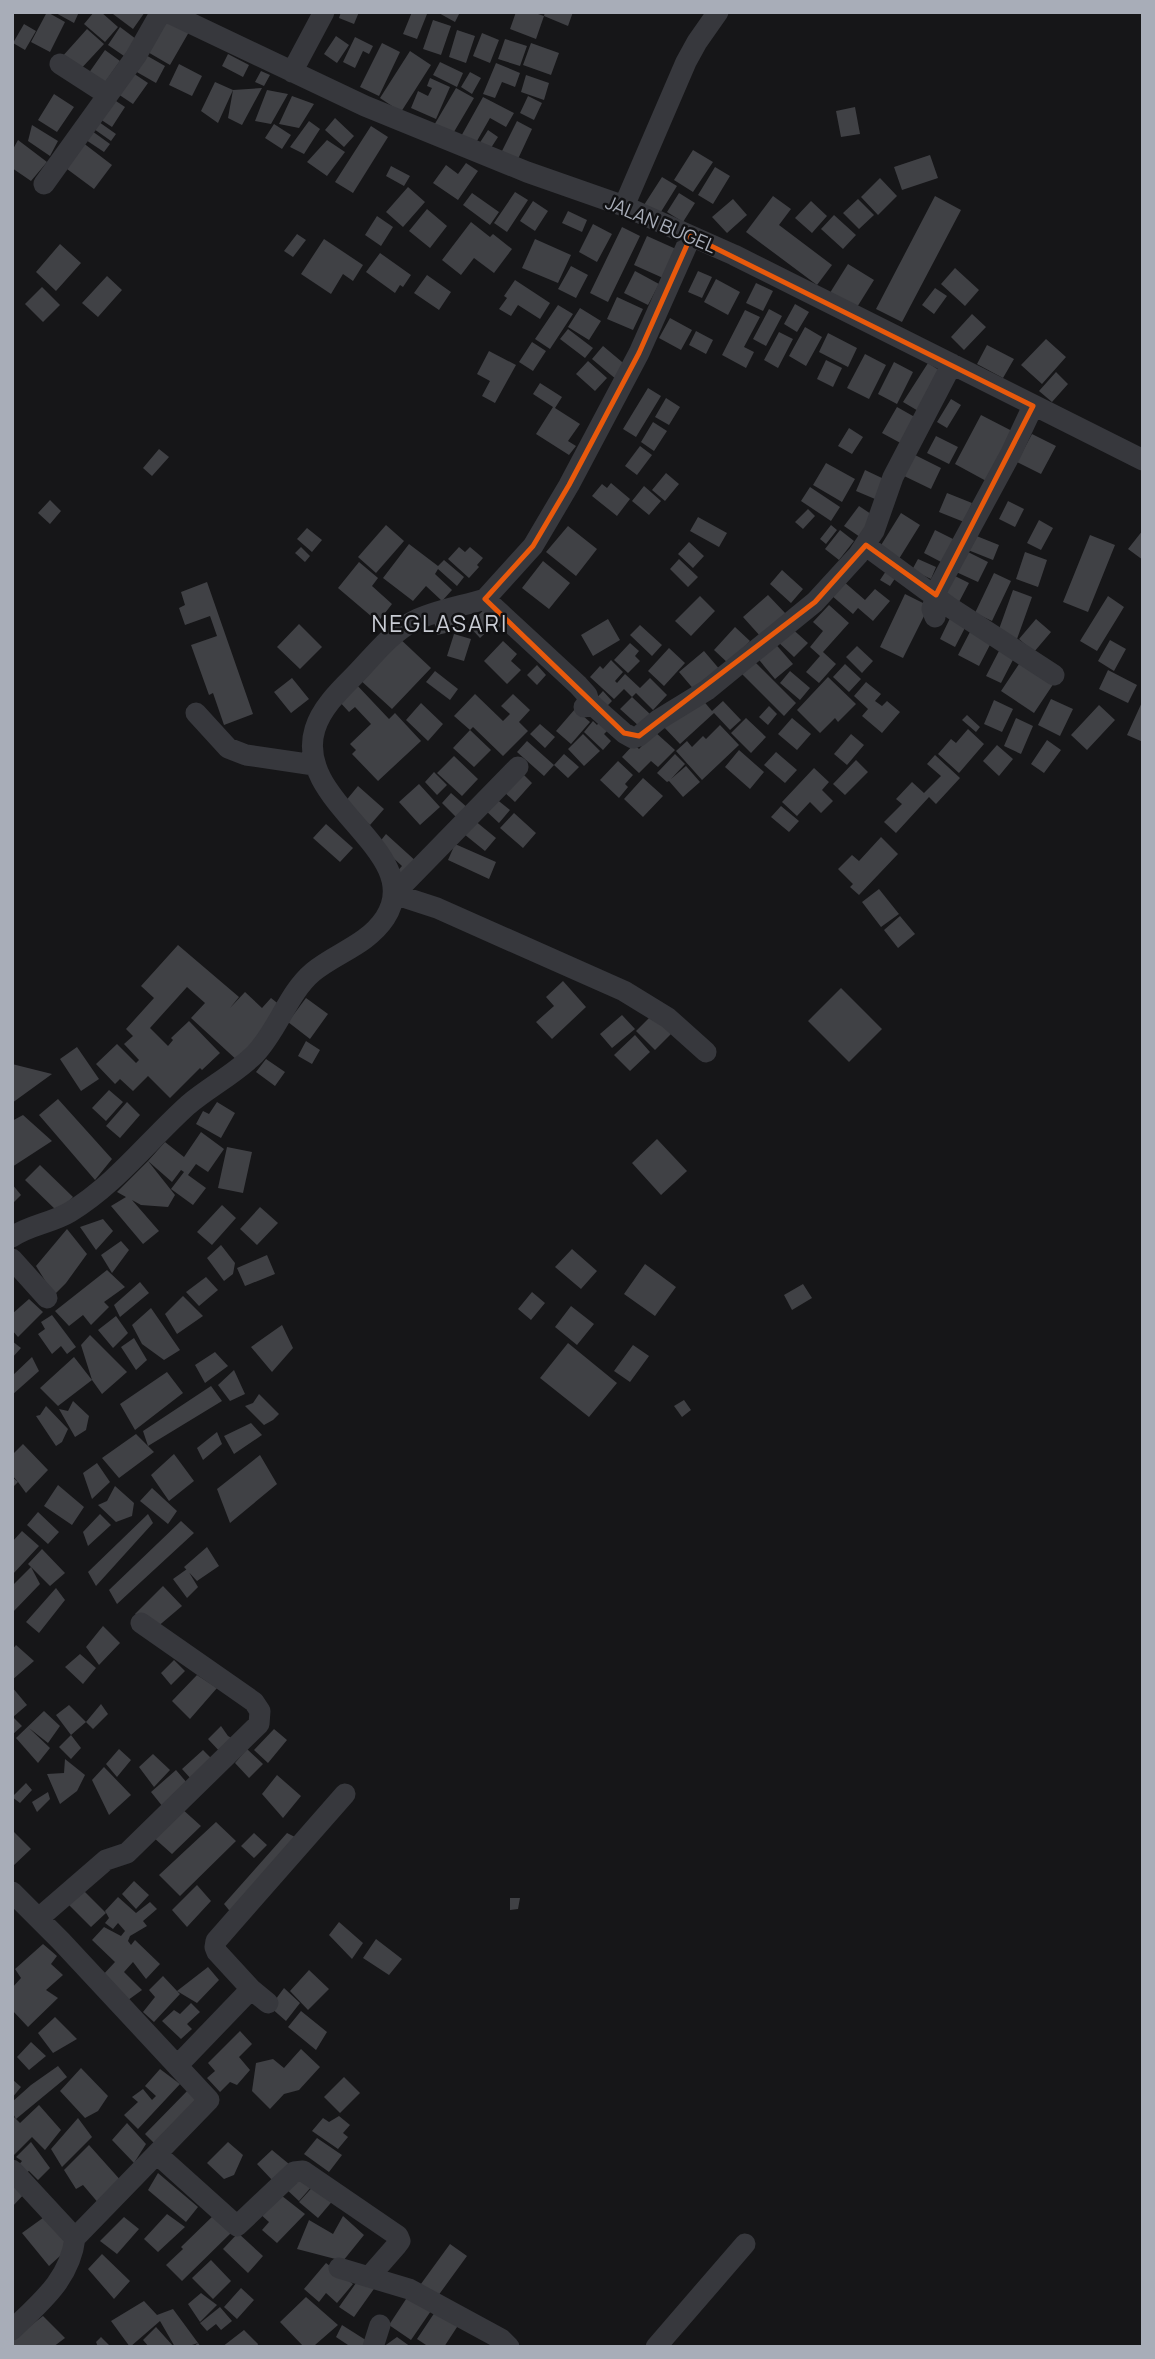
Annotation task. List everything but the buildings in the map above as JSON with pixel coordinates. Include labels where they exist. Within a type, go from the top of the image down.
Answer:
[{"type":"street","points":[[44,184],[136,56],[161,12]]},
{"type":"street","name":"JALAN BUGEL","points":[[167,12],[365,106],[527,172],[624,206],[734,255],[1143,460]]},
{"type":"street","points":[[292,72],[324,12]]},
{"type":"street","points":[[624,206],[686,62],[696,42],[718,12]]},
{"type":"street","points":[[60,64],[108,95]]},
{"type":"street","points":[[394,894],[391,876],[383,857],[327,789],[314,765],[312,746],[315,727],[324,710],[401,629],[416,619],[485,599],[533,545],[569,485],[639,353],[691,236]]},
{"type":"street","points":[[485,599],[578,685],[587,695],[586,705],[624,733],[633,738],[639,736],[658,720],[707,690],[815,602],[865,544],[874,531],[893,477],[952,365]]},
{"type":"street","points":[[935,617],[932,609],[948,567],[1011,453],[1033,406]]},
{"type":"street","points":[[865,544],[936,594],[948,606],[1054,675]]},
{"type":"street","points":[[196,713],[228,748],[246,755],[314,765]]},
{"type":"street","points":[[12,1237],[70,1212],[117,1177],[187,1106],[256,1053],[279,1022],[299,987],[313,972],[350,950],[373,932],[386,917],[394,894],[518,767]]},
{"type":"street","points":[[394,894],[437,908],[624,990],[668,1018],[706,1052]]},
{"type":"street","points":[[12,1259],[47,1298]]},
{"type":"street","points":[[39,1918],[106,1860],[127,1853],[258,1724],[260,1711],[254,1702],[141,1623]]},
{"type":"street","points":[[268,2003],[251,1989],[217,1952],[216,1941],[345,1794]]},
{"type":"street","points":[[12,1892],[209,2100],[75,2238],[66,2273],[54,2289],[12,2330]]},
{"type":"street","points":[[177,2066],[251,1989]]},
{"type":"street","points":[[158,2155],[237,2226],[294,2172],[303,2171],[398,2236],[400,2241],[369,2277]]},
{"type":"street","points":[[12,2169],[75,2238]]},
{"type":"street","points":[[656,2347],[746,2244]]},
{"type":"street","points":[[339,2268],[409,2289],[501,2339],[509,2347]]},
{"type":"street","points":[[373,2347],[380,2325]]},
{"type":"highlighted area","points":[[691,236],[1033,406],[936,595],[866,545],[815,602],[639,736],[624,733],[485,599],[533,546],[569,485],[639,353]]},
{"type":"district","name":"NEGLASARI","points":[[440,624]]}]
